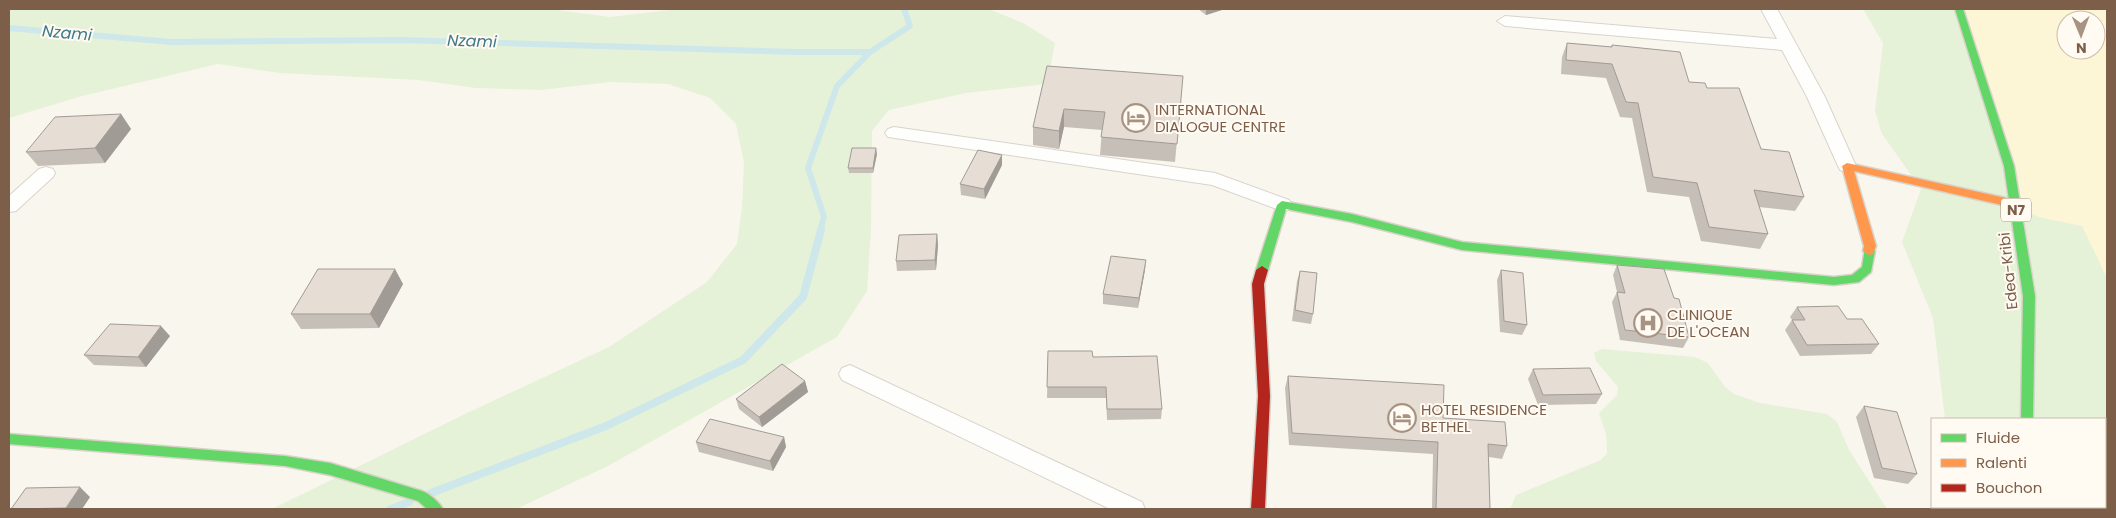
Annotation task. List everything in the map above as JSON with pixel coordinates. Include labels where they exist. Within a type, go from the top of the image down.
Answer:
[{"type":"main road","name":"Edea-Kribi","points":[[1959,9],[2009,166],[2029,296],[2027,418]]},
{"type":"main road","points":[[1258,509],[1264,396],[1258,284],[1282,205],[1352,218],[1462,246],[1834,281],[1854,279],[1867,269],[1870,246],[1847,166],[2015,204]]},
{"type":"main road","points":[[9,439],[285,461],[330,469],[422,497],[436,509]]},
{"type":"street","points":[[1769,9],[1816,97],[1847,166]]},
{"type":"street","points":[[1505,21],[1787,45]]},
{"type":"street","points":[[894,133],[1215,179],[1282,205]]},
{"type":"street","points":[[9,206],[46,173]]},
{"type":"street","points":[[850,374],[1133,509]]},
{"type":"green space","points":[[9,9],[550,9],[610,17],[678,9],[989,9],[1023,23],[1055,43],[1047,84],[966,93],[889,110],[872,131],[871,229],[867,291],[837,337],[608,466],[516,509],[272,509],[465,414],[609,347],[707,282],[737,244],[742,208],[744,163],[736,124],[710,98],[668,84],[610,82],[541,90],[476,88],[418,80],[279,73],[218,64],[82,96],[9,118]]},
{"type":"green space","points":[[1863,9],[1964,9],[1969,28],[2039,217],[2083,226],[2107,278],[2107,509],[1949,509],[2106,508],[2106,418],[1945,418],[1933,318],[1902,242],[1921,189],[1882,134],[1875,111],[1883,43]]},
{"type":"green space","points":[[1602,349],[1695,357],[1708,363],[1725,387],[1734,394],[1760,403],[1827,414],[1837,422],[1849,450],[1887,509],[1510,509],[1516,495],[1601,460],[1607,453],[1606,434],[1599,413],[1617,395],[1618,387],[1596,361],[1594,353]]},
{"type":"sand","points":[[1964,9],[2107,9],[2107,278],[2082,226],[2039,217],[2016,208]]},
{"type":"building","points":[[1567,43],[1612,47],[1612,45],[1680,52],[1689,82],[1705,83],[1707,88],[1739,88],[1761,149],[1789,152],[1804,197],[1754,190],[1768,234],[1709,227],[1697,183],[1653,177],[1638,103],[1626,102],[1612,64],[1566,60]]},
{"type":"building","points":[[1047,66],[1183,76],[1177,144],[1101,137],[1105,112],[1064,109],[1059,131],[1033,127]]},
{"type":"building","points":[[121,114],[95,148],[26,152],[55,117]]},
{"type":"building","points":[[852,148],[876,148],[873,168],[848,168]]},
{"type":"building","points":[[978,150],[1002,155],[984,189],[960,184]]},
{"type":"building","points":[[937,234],[935,260],[896,261],[899,235]]},
{"type":"building","points":[[1111,256],[1146,260],[1139,298],[1103,294]]},
{"type":"building","points":[[1617,265],[1664,269],[1674,298],[1679,299],[1689,337],[1625,330],[1617,292],[1625,293]]},
{"type":"building","points":[[318,269],[395,269],[370,314],[291,314]]},
{"type":"building","points":[[1501,270],[1523,273],[1527,325],[1504,321]]},
{"type":"building","points":[[1300,271],[1317,273],[1313,314],[1295,310]]},
{"type":"building","points":[[1838,306],[1847,319],[1862,319],[1879,344],[1807,345],[1792,320],[1805,320],[1797,307]]},
{"type":"building","points":[[110,324],[161,326],[138,357],[84,355]]},
{"type":"building","points":[[1048,351],[1092,351],[1093,357],[1157,356],[1162,409],[1107,409],[1106,387],[1047,387]]},
{"type":"building","points":[[782,364],[805,381],[759,417],[736,399]]},
{"type":"building","points":[[1590,368],[1602,394],[1543,395],[1533,369]]},
{"type":"building","points":[[1288,376],[1444,385],[1443,418],[1505,422],[1507,446],[1488,444],[1490,509],[1436,509],[1438,442],[1292,433]]},
{"type":"building","points":[[1864,406],[1897,412],[1917,474],[1882,468]]},
{"type":"building","points":[[710,419],[784,437],[770,461],[696,442]]},
{"type":"building","points":[[80,487],[66,508],[11,509],[26,488]]},
{"type":"waterway","name":"Nzami","points":[[870,52],[910,26],[904,9]]},
{"type":"waterway","name":"Nzami","points":[[9,28],[172,42],[400,40],[795,52],[870,52]]},
{"type":"waterway","points":[[820,231],[824,217],[808,168],[837,86],[870,52]]},
{"type":"waterway","points":[[431,493],[606,426],[743,360],[803,297],[821,230]]},
{"type":"waterway","points":[[391,509],[409,502]]},
{"type":"traffic: fast","points":[[1959,9],[2009,166],[2029,296],[2027,418]]},
{"type":"traffic: fast","points":[[1262,270],[1282,205],[1352,218],[1462,246],[1834,281],[1855,279],[1867,269],[1869,251]]},
{"type":"traffic: fast","points":[[9,439],[285,461],[330,469],[422,497],[436,509]]},
{"type":"traffic: slow","points":[[1869,251],[1870,246],[1847,166],[2015,204]]},
{"type":"traffic: jam","points":[[1258,509],[1264,396],[1258,284],[1262,270]]},
{"type":"place","name":"INTERNATIONAL DIALOGUE CENTRE","points":[[1136,118]]},
{"type":"place","name":"CLINIQUE DE L'OCEAN","points":[[1648,323]]},
{"type":"place","name":"HOTEL RESIDENCE BETHEL","points":[[1402,418]]}]
